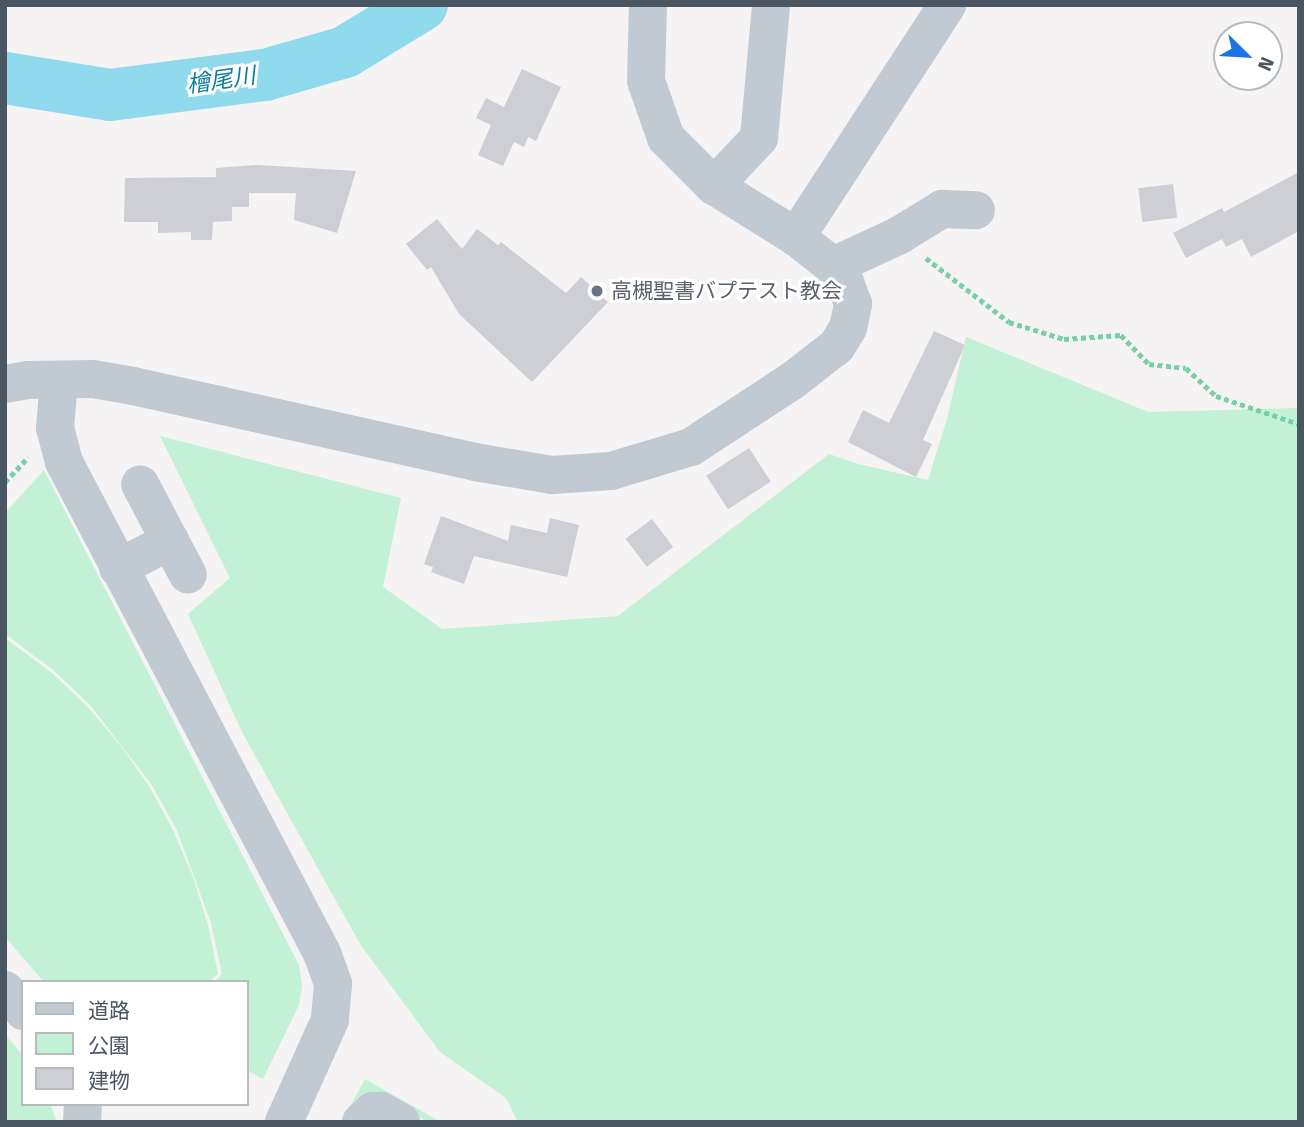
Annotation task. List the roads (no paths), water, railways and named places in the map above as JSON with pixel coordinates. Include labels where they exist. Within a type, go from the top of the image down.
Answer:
[{"type":"street","points":[[5,384],[27,380],[93,379],[475,462],[552,475],[611,471],[691,447],[792,381],[837,346],[848,328],[853,304],[845,282],[833,265],[796,237],[714,186],[666,138],[646,81],[648,5]]},
{"type":"street","points":[[714,186],[759,138],[771,5]]},
{"type":"street","points":[[796,237],[947,5]]},
{"type":"street","points":[[833,265],[898,236],[942,209],[976,210]]},
{"type":"street","points":[[59,381],[55,428],[64,463],[322,953],[333,984],[330,1020],[284,1122]]},
{"type":"street","points":[[140,484],[188,575]]},
{"type":"street","points":[[118,568],[170,541]]},
{"type":"street","points":[[5,990],[21,1009]]},
{"type":"street","points":[[361,1122],[373,1111],[381,1111],[401,1122]]},
{"type":"waterway","name":"檜尾川","points":[[5,78],[110,95],[265,75],[345,52],[422,5]]},
{"type":"place","name":"高槻聖書バプテスト教会","points":[[597,291]]}]
